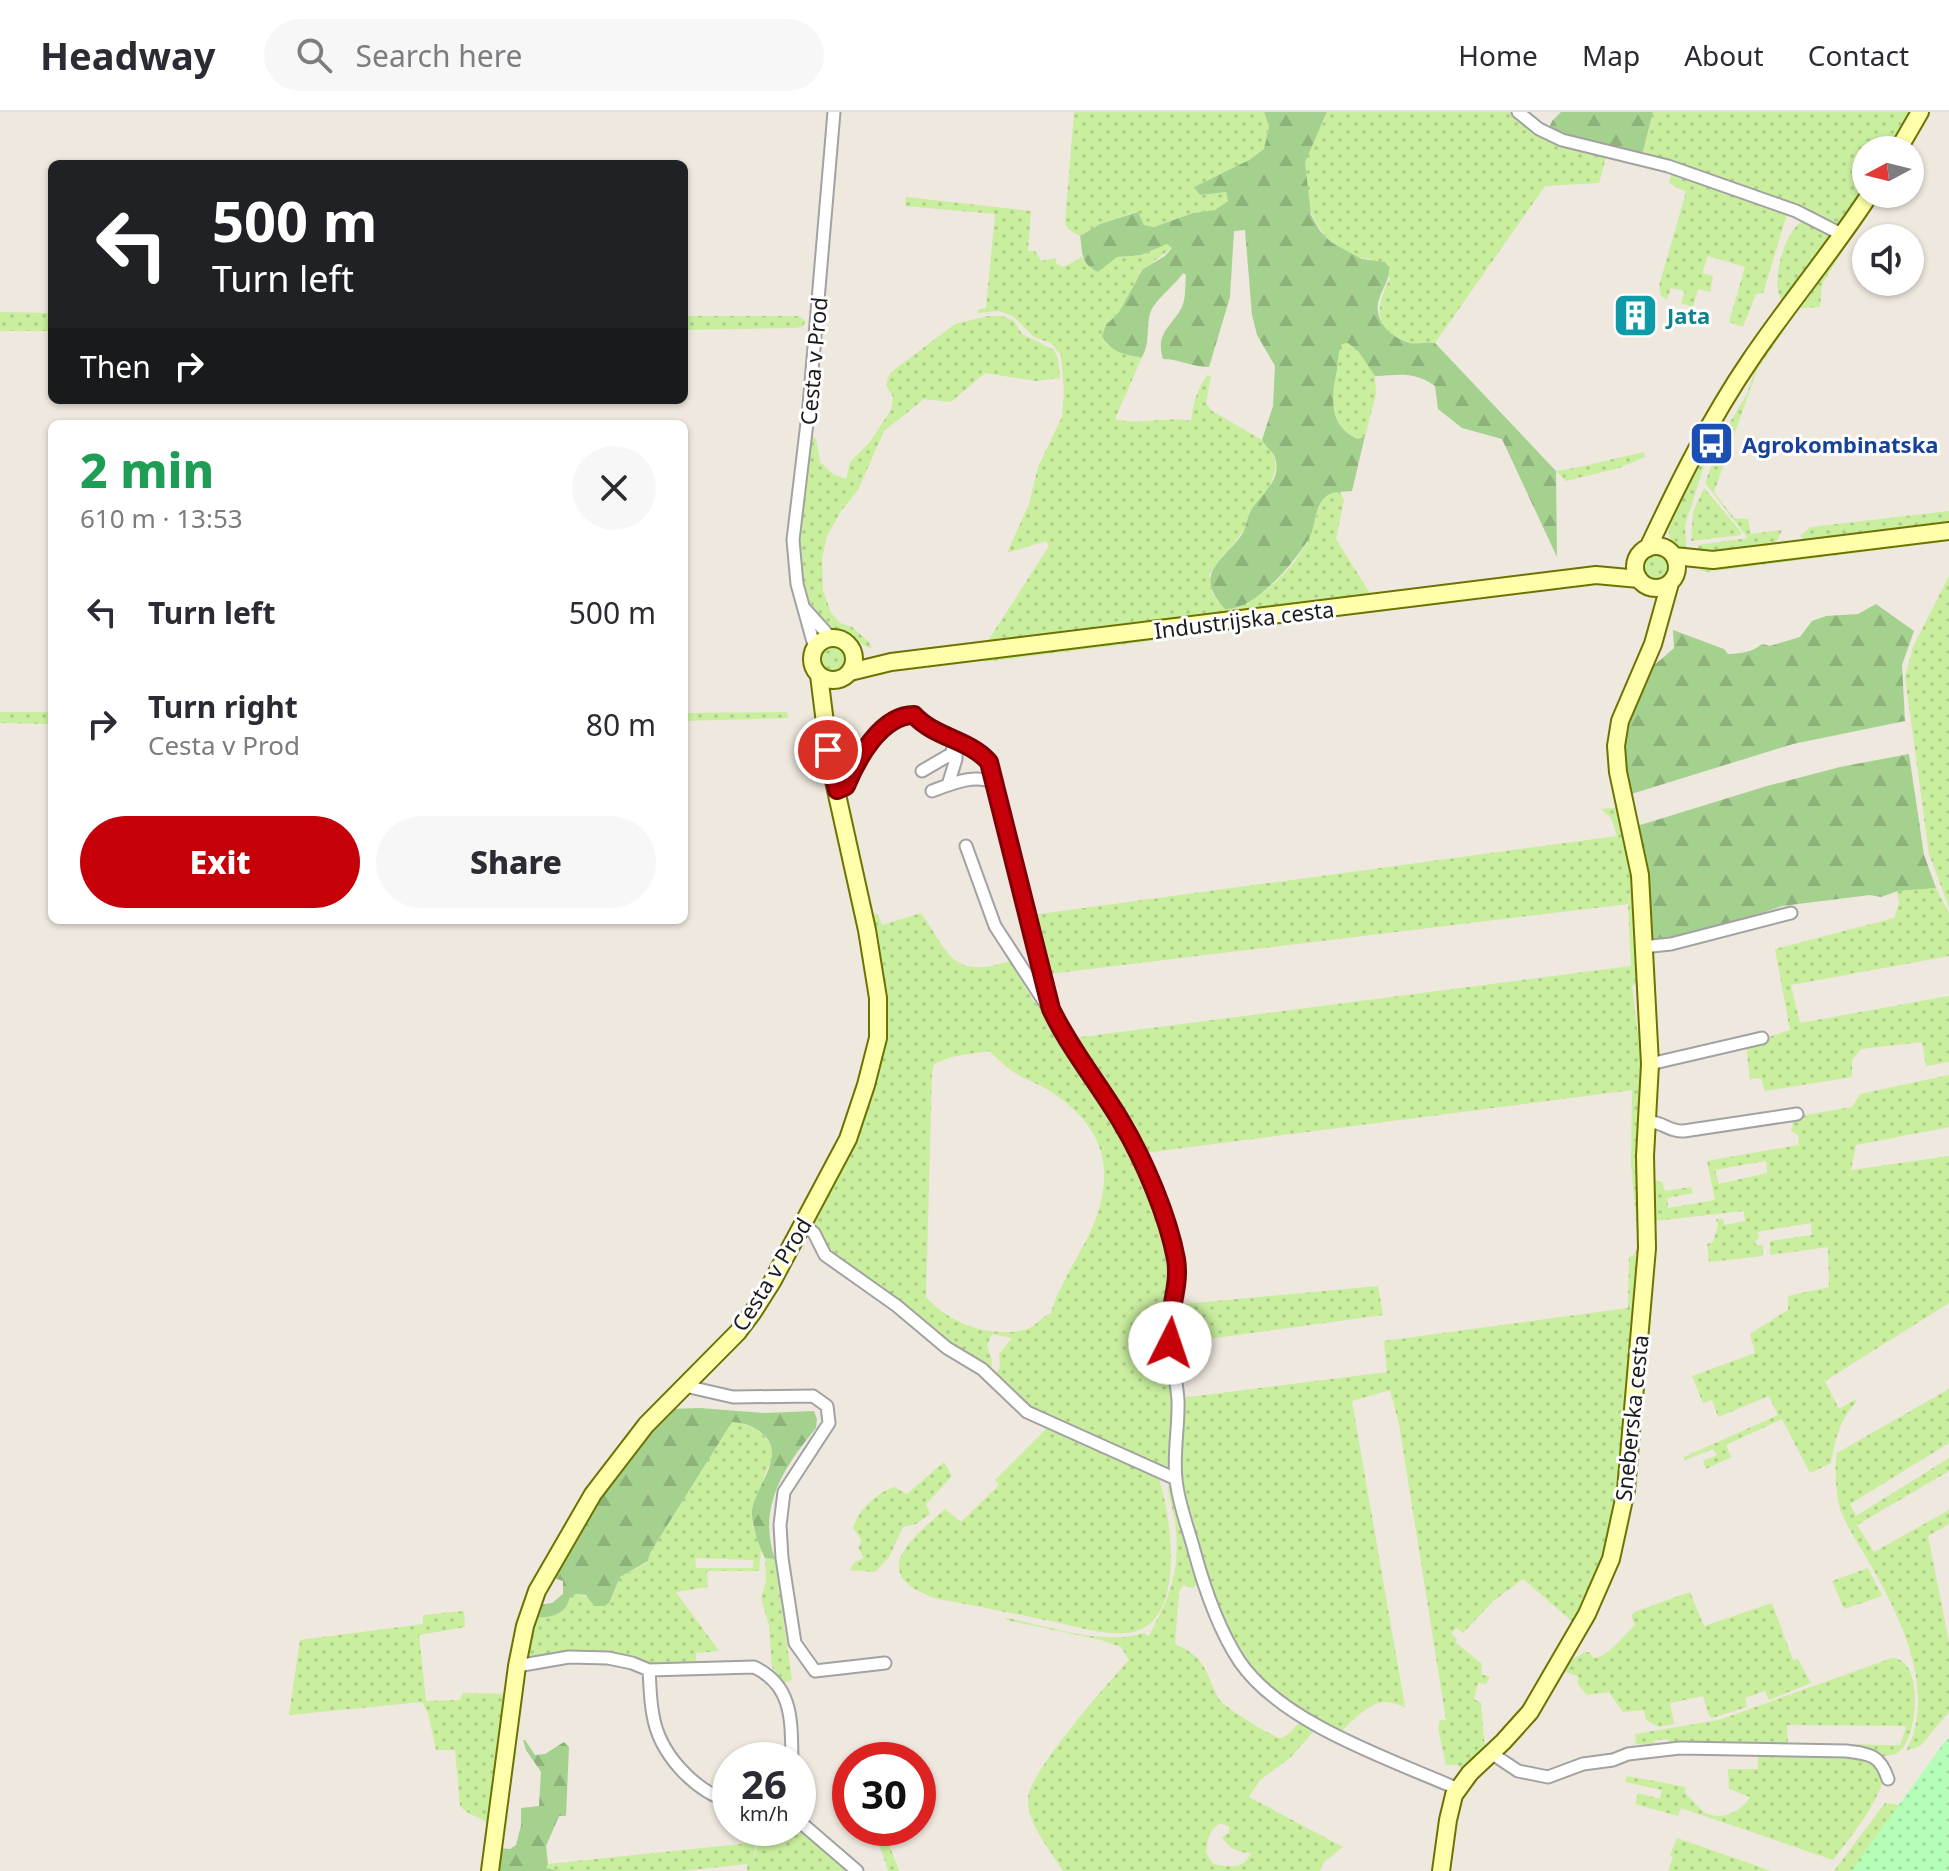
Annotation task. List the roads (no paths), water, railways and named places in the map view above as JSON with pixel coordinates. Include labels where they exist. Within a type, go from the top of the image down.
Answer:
[{"type":"street","name":"Cesta v Prod","points":[[815,649],[796,579],[793,540],[818,312],[834,112]]},
{"type":"street","points":[[1518,112],[1539,129],[1562,140],[1668,166],[1789,208],[1843,235]]},
{"type":"street","points":[[1906,136],[1920,112]]},
{"type":"street","points":[[1658,622],[1635,569],[1642,553],[1666,513],[1686,465],[1715,415],[1861,208]]},
{"type":"street","points":[[1666,513],[1671,553],[1677,565],[1673,579]]},
{"type":"street","points":[[1642,553],[1660,546],[1671,553],[1713,560],[1949,531]]},
{"type":"street","name":"Industrijska cesta","points":[[1596,575],[1642,553]]},
{"type":"street","points":[[1643,583],[1661,588],[1713,560]]},
{"type":"street","name":"Industrijska cesta","points":[[845,676],[891,662],[1596,575],[1643,583]]},
{"type":"street","name":"Sneberska cesta","points":[[1441,1871],[1449,1813],[1458,1789],[1470,1773],[1521,1724],[1594,1600],[1614,1547],[1626,1490],[1647,1248],[1645,1156],[1650,1064],[1637,851],[1618,772],[1616,746],[1620,721],[1650,652],[1673,579]]},
{"type":"street","points":[[804,608],[831,638]]},
{"type":"street","points":[[831,638],[842,640],[853,653],[854,663],[845,676],[827,679],[819,675],[812,660],[815,649],[831,638]]},
{"type":"street","name":"Industrijska cesta","points":[[853,653],[891,662]]},
{"type":"street","name":"Cesta v Prod","points":[[490,1871],[517,1666],[525,1626],[537,1591],[593,1494],[646,1425],[738,1332],[753,1312],[848,1139],[866,1085],[878,1038],[878,998],[867,930],[828,750],[819,675]]},
{"type":"street","name":"Cesta v Prod","points":[[826,719],[845,676]]},
{"type":"street","points":[[837,790],[846,786],[862,751],[875,736],[906,715],[914,715],[931,731],[956,741],[989,762],[1051,1009],[1063,1034],[1123,1125],[1150,1182],[1171,1238],[1177,1286],[1169,1313],[1168,1330],[1178,1401],[1176,1479],[1202,1579],[1224,1631],[1240,1662],[1266,1690],[1293,1712],[1458,1789]]},
{"type":"street","points":[[922,771],[951,754],[956,741]]},
{"type":"street","points":[[948,785],[956,759],[956,741]]},
{"type":"street","points":[[932,791],[985,779],[994,783]]},
{"type":"street","points":[[966,846],[995,926],[1041,999],[1051,1009]]},
{"type":"street","points":[[1642,947],[1671,944],[1791,913]]},
{"type":"street","points":[[1650,1064],[1762,1038]]},
{"type":"street","points":[[1648,1122],[1659,1123],[1672,1131],[1684,1131],[1797,1114]]},
{"type":"street","points":[[803,1224],[814,1233],[825,1255],[897,1306],[947,1348],[982,1369],[1027,1412],[1176,1479]]},
{"type":"street","points":[[685,1386],[733,1397],[813,1396],[827,1406],[829,1423],[784,1492],[780,1525],[782,1558],[795,1643],[815,1671],[885,1663]]},
{"type":"street","points":[[517,1666],[569,1657],[608,1658],[649,1670],[754,1667],[765,1672],[782,1689],[788,1705],[791,1742]]},
{"type":"street","points":[[649,1670],[653,1715],[665,1749],[691,1780],[712,1792]]},
{"type":"street","points":[[1491,1753],[1518,1771],[1548,1777],[1583,1764],[1613,1760],[1628,1754],[1680,1748],[1846,1751],[1876,1758],[1888,1779]]},
{"type":"street","points":[[816,1836],[857,1871]]},
{"type":"place","name":"Jata","points":[[1636,315]]},
{"type":"place","name":"Agrokombinatska","points":[[1711,444]]}]
